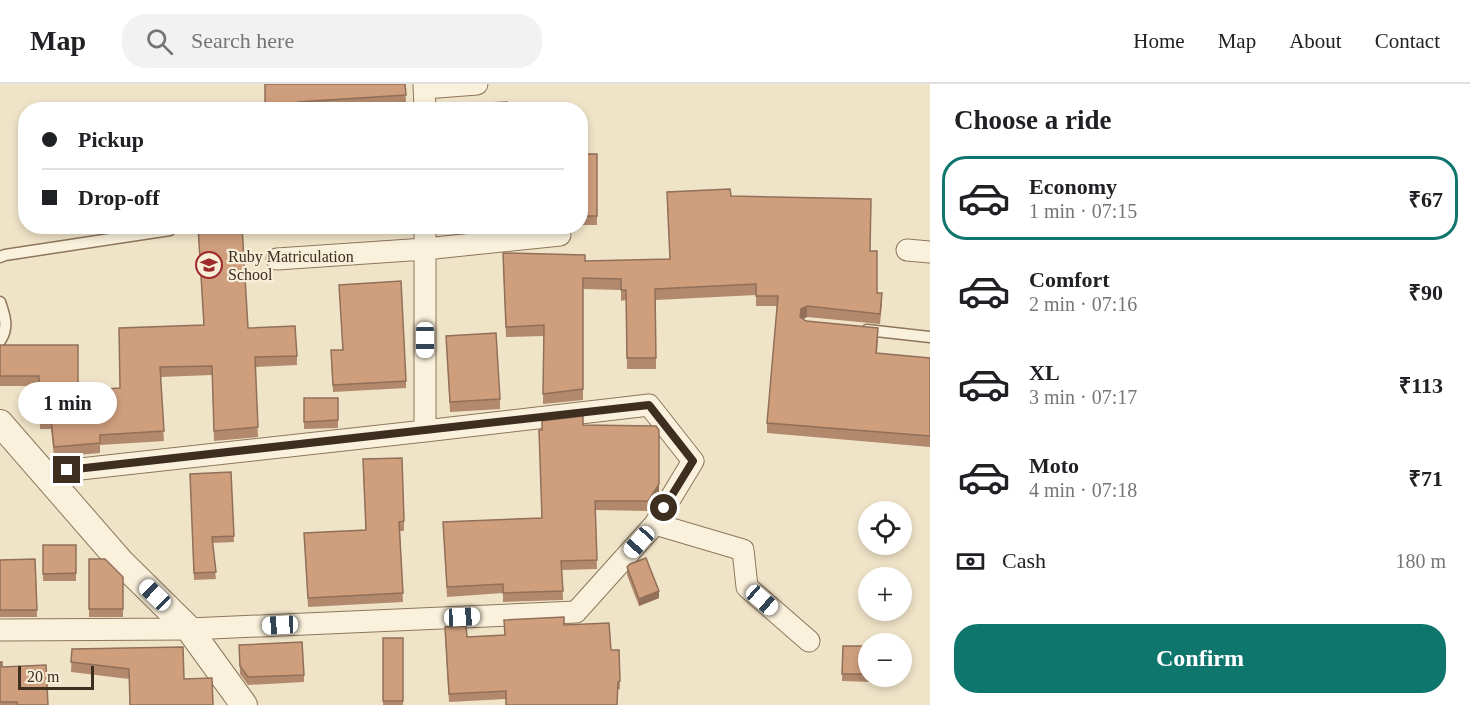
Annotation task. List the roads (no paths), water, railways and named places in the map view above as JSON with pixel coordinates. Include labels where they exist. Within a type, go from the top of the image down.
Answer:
[{"type":"street","points":[[424,102],[424,86],[477,84]]},
{"type":"street","points":[[425,234],[425,431]]},
{"type":"street","points":[[277,259],[425,249],[560,235]]},
{"type":"street","points":[[907,250],[930,252]]},
{"type":"street","points":[[0,630],[189,629],[576,612],[655,524],[693,461],[649,405],[44,473]]},
{"type":"street","points":[[0,423],[121,562],[189,629],[244,705]]},
{"type":"street","points":[[655,524],[743,550],[747,587],[808,641]]},
{"type":"lane","points":[[0,257],[144,234]]},
{"type":"lane","points":[[0,302],[6,318],[6,332],[0,341]]},
{"type":"lane","points":[[852,329],[930,336]]},
{"type":"place","name":"Ruby Matriculation School","points":[[209,265]]}]
